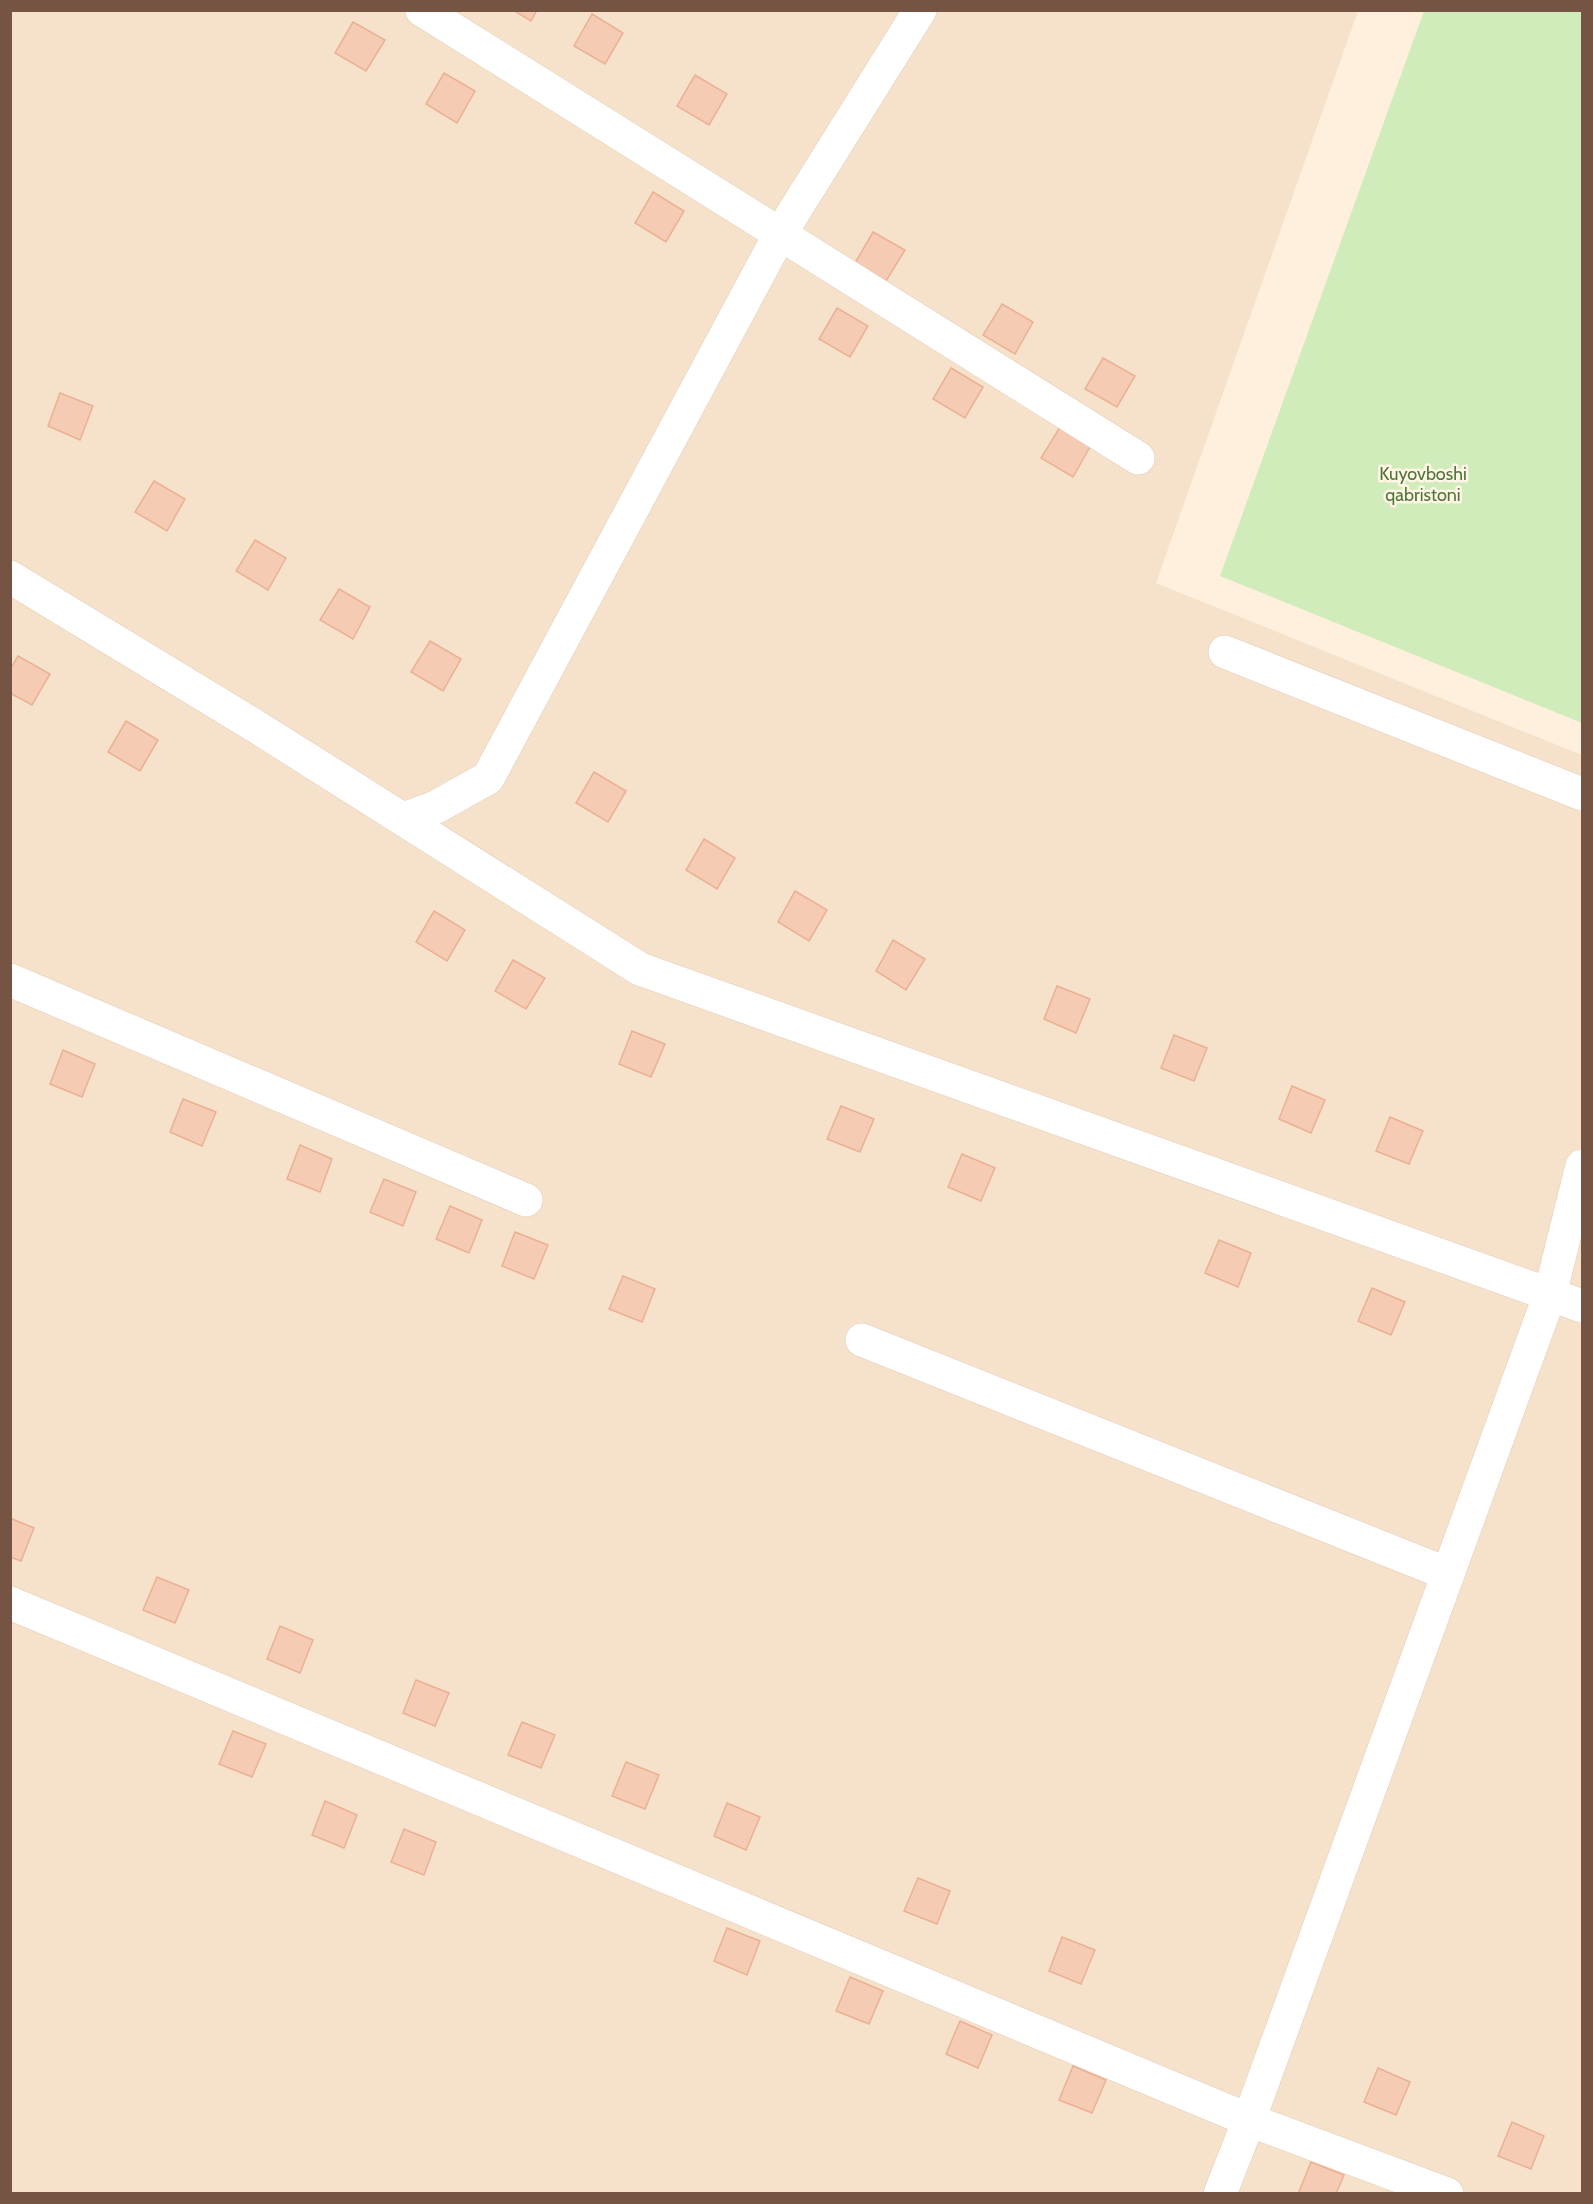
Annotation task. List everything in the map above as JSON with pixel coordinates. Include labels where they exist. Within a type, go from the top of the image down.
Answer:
[{"type":"street","points":[[422,10],[1138,458]]},
{"type":"street","points":[[403,819],[436,807],[488,778],[780,234],[920,10]]},
{"type":"street","points":[[10,578],[403,819],[640,969],[1582,1306]]},
{"type":"street","points":[[1225,652],[1582,794]]},
{"type":"street","points":[[10,980],[526,1200]]},
{"type":"street","points":[[1220,2193],[1249,2120],[1550,1294],[1582,1166]]},
{"type":"street","points":[[862,1340],[1448,1574]]},
{"type":"street","points":[[10,1603],[1249,2120],[1447,2193]]},
{"type":"shaded area","points":[[11,11],[1358,11],[1156,583],[1582,755],[1582,2193],[11,2194]]},
{"type":"green space","name":"Kuyovboshi qabristoni","points":[[1424,11],[1582,11],[1582,723],[1220,576]]},
{"type":"building","points":[[513,10],[537,10],[531,21]]},
{"type":"building","points":[[592,14],[623,33],[605,64],[574,46]]},
{"type":"building","points":[[353,22],[385,40],[366,71],[335,53]]},
{"type":"building","points":[[444,73],[475,91],[457,123],[426,104]]},
{"type":"building","points":[[695,75],[727,94],[709,125],[677,106]]},
{"type":"building","points":[[653,192],[684,211],[666,242],[635,223]]},
{"type":"building","points":[[873,232],[905,250],[886,281],[855,263]]},
{"type":"building","points":[[1002,304],[1033,322],[1015,354],[983,335]]},
{"type":"building","points":[[837,308],[868,326],[850,357],[819,339]]},
{"type":"building","points":[[1103,358],[1135,376],[1117,407],[1085,389]]},
{"type":"building","points":[[951,368],[983,387],[965,418],[933,399]]},
{"type":"building","points":[[60,393],[93,406],[80,440],[48,426]]},
{"type":"building","points":[[1060,427],[1091,445],[1073,477],[1041,458]]},
{"type":"building","points":[[154,481],[185,499],[167,531],[135,512]]},
{"type":"building","points":[[255,540],[286,558],[268,590],[236,571]]},
{"type":"building","points":[[339,589],[370,607],[353,639],[320,620]]},
{"type":"building","points":[[430,641],[461,659],[443,691],[411,672]]},
{"type":"building","points":[[18,656],[50,674],[32,705],[10,693],[10,669]]},
{"type":"building","points":[[126,721],[158,740],[140,771],[108,752]]},
{"type":"building","points":[[594,772],[626,791],[608,822],[576,803]]},
{"type":"building","points":[[704,839],[735,858],[717,889],[686,870]]},
{"type":"building","points":[[795,891],[827,910],[809,941],[778,922]]},
{"type":"building","points":[[434,911],[465,930],[447,961],[416,942]]},
{"type":"building","points":[[893,940],[925,959],[906,990],[876,971]]},
{"type":"building","points":[[513,960],[545,978],[526,1009],[495,991]]},
{"type":"building","points":[[1057,986],[1090,999],[1076,1033],[1044,1019]]},
{"type":"building","points":[[632,1031],[665,1044],[651,1077],[619,1064]]},
{"type":"building","points":[[1174,1035],[1207,1048],[1194,1081],[1161,1068]]},
{"type":"building","points":[[63,1050],[95,1064],[82,1097],[50,1084]]},
{"type":"building","points":[[1292,1086],[1325,1100],[1311,1133],[1279,1119]]},
{"type":"building","points":[[183,1099],[216,1112],[202,1146],[170,1132]]},
{"type":"building","points":[[841,1106],[874,1119],[860,1152],[827,1139]]},
{"type":"building","points":[[1390,1117],[1423,1131],[1409,1164],[1376,1151]]},
{"type":"building","points":[[300,1145],[332,1159],[320,1192],[287,1179]]},
{"type":"building","points":[[962,1154],[995,1168],[981,1201],[948,1187]]},
{"type":"building","points":[[384,1179],[416,1192],[403,1226],[370,1212]]},
{"type":"building","points":[[450,1206],[482,1220],[469,1253],[436,1239]]},
{"type":"building","points":[[515,1232],[548,1245],[534,1279],[502,1266]]},
{"type":"building","points":[[1219,1240],[1251,1253],[1238,1287],[1205,1273]]},
{"type":"building","points":[[623,1276],[655,1289],[642,1322],[609,1309]]},
{"type":"building","points":[[1372,1288],[1405,1302],[1391,1335],[1358,1321]]},
{"type":"building","points":[[10,1518],[34,1528],[21,1561],[10,1557]]},
{"type":"building","points":[[157,1577],[189,1590],[175,1623],[143,1610]]},
{"type":"building","points":[[280,1626],[313,1640],[300,1673],[267,1659]]},
{"type":"building","points":[[416,1680],[449,1693],[435,1726],[403,1713]]},
{"type":"building","points":[[522,1722],[555,1735],[541,1768],[508,1755]]},
{"type":"building","points":[[233,1731],[266,1744],[252,1777],[219,1764]]},
{"type":"building","points":[[626,1762],[659,1775],[645,1809],[612,1796]]},
{"type":"building","points":[[325,1801],[357,1815],[344,1848],[312,1835]]},
{"type":"building","points":[[727,1803],[760,1817],[746,1850],[714,1836]]},
{"type":"building","points":[[404,1829],[436,1842],[424,1875],[391,1862]]},
{"type":"building","points":[[918,1878],[950,1891],[937,1924],[904,1911]]},
{"type":"building","points":[[727,1928],[760,1941],[747,1975],[714,1961]]},
{"type":"building","points":[[1062,1937],[1095,1950],[1081,1984],[1049,1971]]},
{"type":"building","points":[[850,1977],[883,1991],[869,2024],[836,2011]]},
{"type":"building","points":[[960,2021],[992,2035],[978,2068],[946,2054]]},
{"type":"building","points":[[1073,2066],[1106,2080],[1092,2113],[1059,2100]]},
{"type":"building","points":[[1378,2068],[1410,2082],[1396,2115],[1364,2102]]},
{"type":"building","points":[[1512,2122],[1544,2136],[1531,2169],[1498,2156]]},
{"type":"building","points":[[1311,2162],[1344,2175],[1336,2194],[1298,2194]]}]
